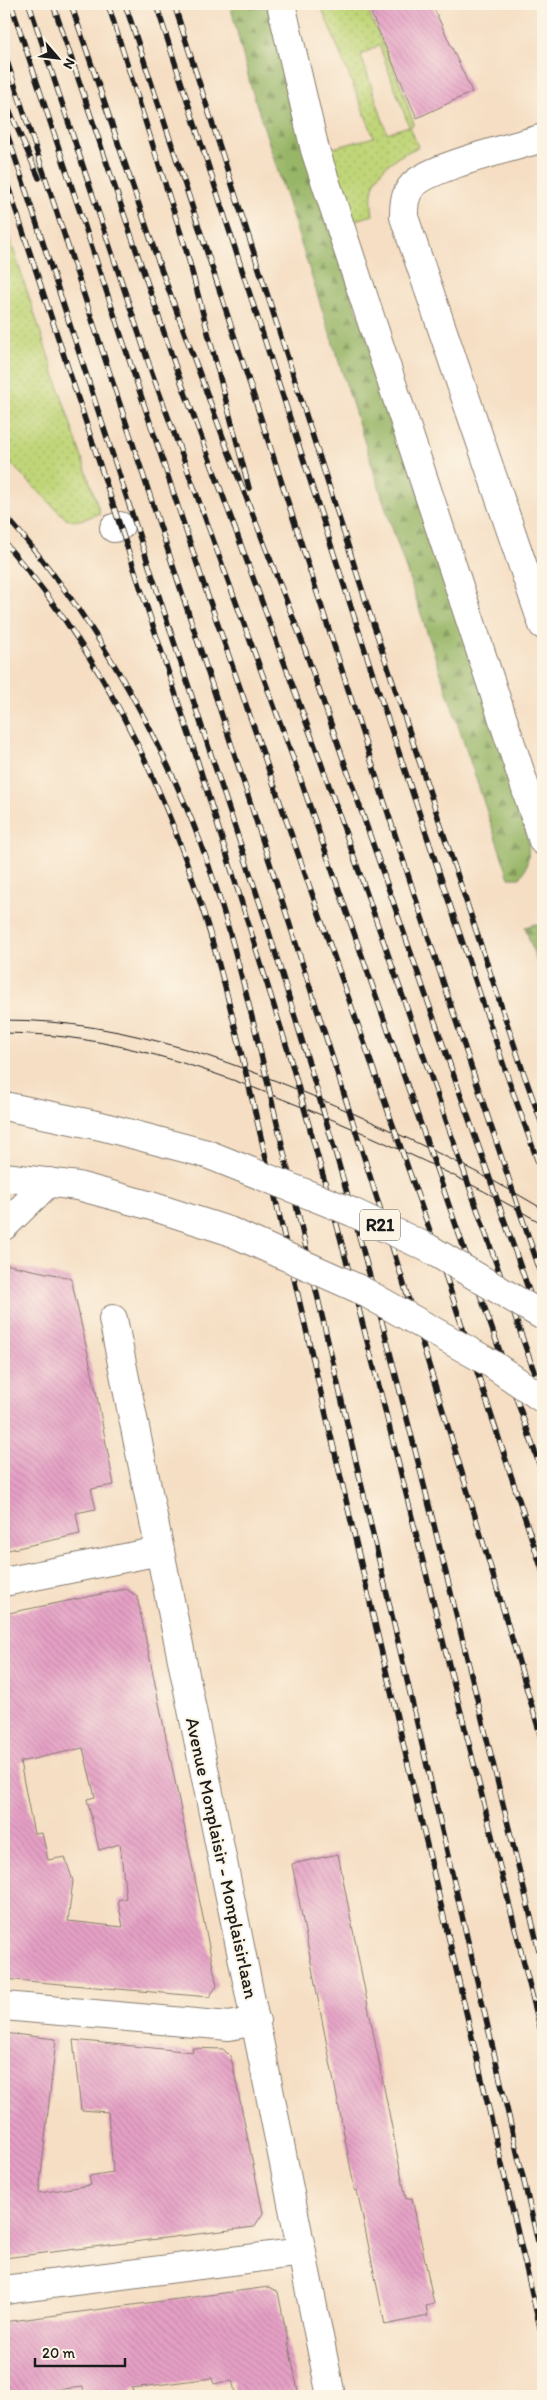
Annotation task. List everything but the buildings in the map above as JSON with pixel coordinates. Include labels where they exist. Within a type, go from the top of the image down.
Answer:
[{"type":"street","points":[[282,4],[314,150],[543,841]]},
{"type":"street","points":[[543,138],[430,173],[413,185],[404,199],[404,217],[543,625]]},
{"type":"street","name":"R21","points":[[4,1106],[101,1126],[207,1154],[352,1212],[428,1248],[543,1316]]},
{"type":"street","points":[[4,1177],[78,1186],[148,1205],[229,1231],[359,1289],[492,1364],[543,1399]]},
{"type":"street","points":[[4,1226],[49,1182]]},
{"type":"street","name":"Avenue Monplaisir - Monplaisirlaan","points":[[113,1319],[331,2396]]},
{"type":"street","points":[[4,1582],[160,1552]]},
{"type":"street","points":[[4,2006],[229,2026],[256,2021]]},
{"type":"street","points":[[4,2290],[302,2252]]},
{"type":"green space","points":[[230,4],[267,4],[321,203],[522,801],[527,830],[528,851],[525,870],[520,878],[509,878],[386,509],[251,87]]},
{"type":"green space","points":[[316,4],[365,4],[401,86],[414,124],[410,127],[418,147],[396,158],[381,172],[373,190],[373,215],[346,223],[323,151],[374,137],[323,11]],"holes":[[[379,45],[409,126],[387,133],[361,55]]]},
{"type":"green space","points":[[4,221],[100,513],[83,519],[74,521],[66,519],[4,457]]},
{"type":"green space","points":[[536,924],[543,926],[543,980],[525,927]]},
{"type":"tram line","points":[[4,1020],[50,1022],[96,1028],[141,1037],[228,1063],[271,1079],[381,1126],[474,1171],[543,1209]]},
{"type":"tram line","points":[[4,1033],[82,1039],[120,1046],[193,1066],[265,1092],[364,1133],[455,1176],[543,1224]]},
{"type":"railway","points":[[11,4],[203,582],[444,1271],[543,1573]]},
{"type":"railway","points":[[29,4],[152,373],[292,755],[543,1475]]},
{"type":"railway","points":[[53,4],[176,368],[320,760],[543,1397]]},
{"type":"railway","points":[[71,4],[157,258],[227,448],[302,641],[543,1331]]},
{"type":"railway","points":[[108,4],[187,253],[249,488]]},
{"type":"railway","points":[[125,4],[436,961],[543,1279]]},
{"type":"railway","points":[[156,4],[375,681],[509,1081],[543,1176]]},
{"type":"railway","points":[[174,4],[369,611],[543,1127]]},
{"type":"railway","points":[[4,52],[281,896],[415,1319],[543,1744]]},
{"type":"railway","points":[[4,98],[39,178]]},
{"type":"railway","points":[[4,124],[265,919],[336,1153],[406,1415],[543,1966]]},
{"type":"railway","points":[[4,174],[195,753],[289,1054],[338,1229],[385,1410],[543,2039]]},
{"type":"railway","points":[[4,514],[64,589],[118,670],[163,756],[183,800],[201,844],[224,914],[256,1033],[543,2263]]},
{"type":"railway","points":[[4,542],[48,597],[87,654],[121,713],[151,774],[177,837],[200,901],[220,967],[543,2340]]}]
